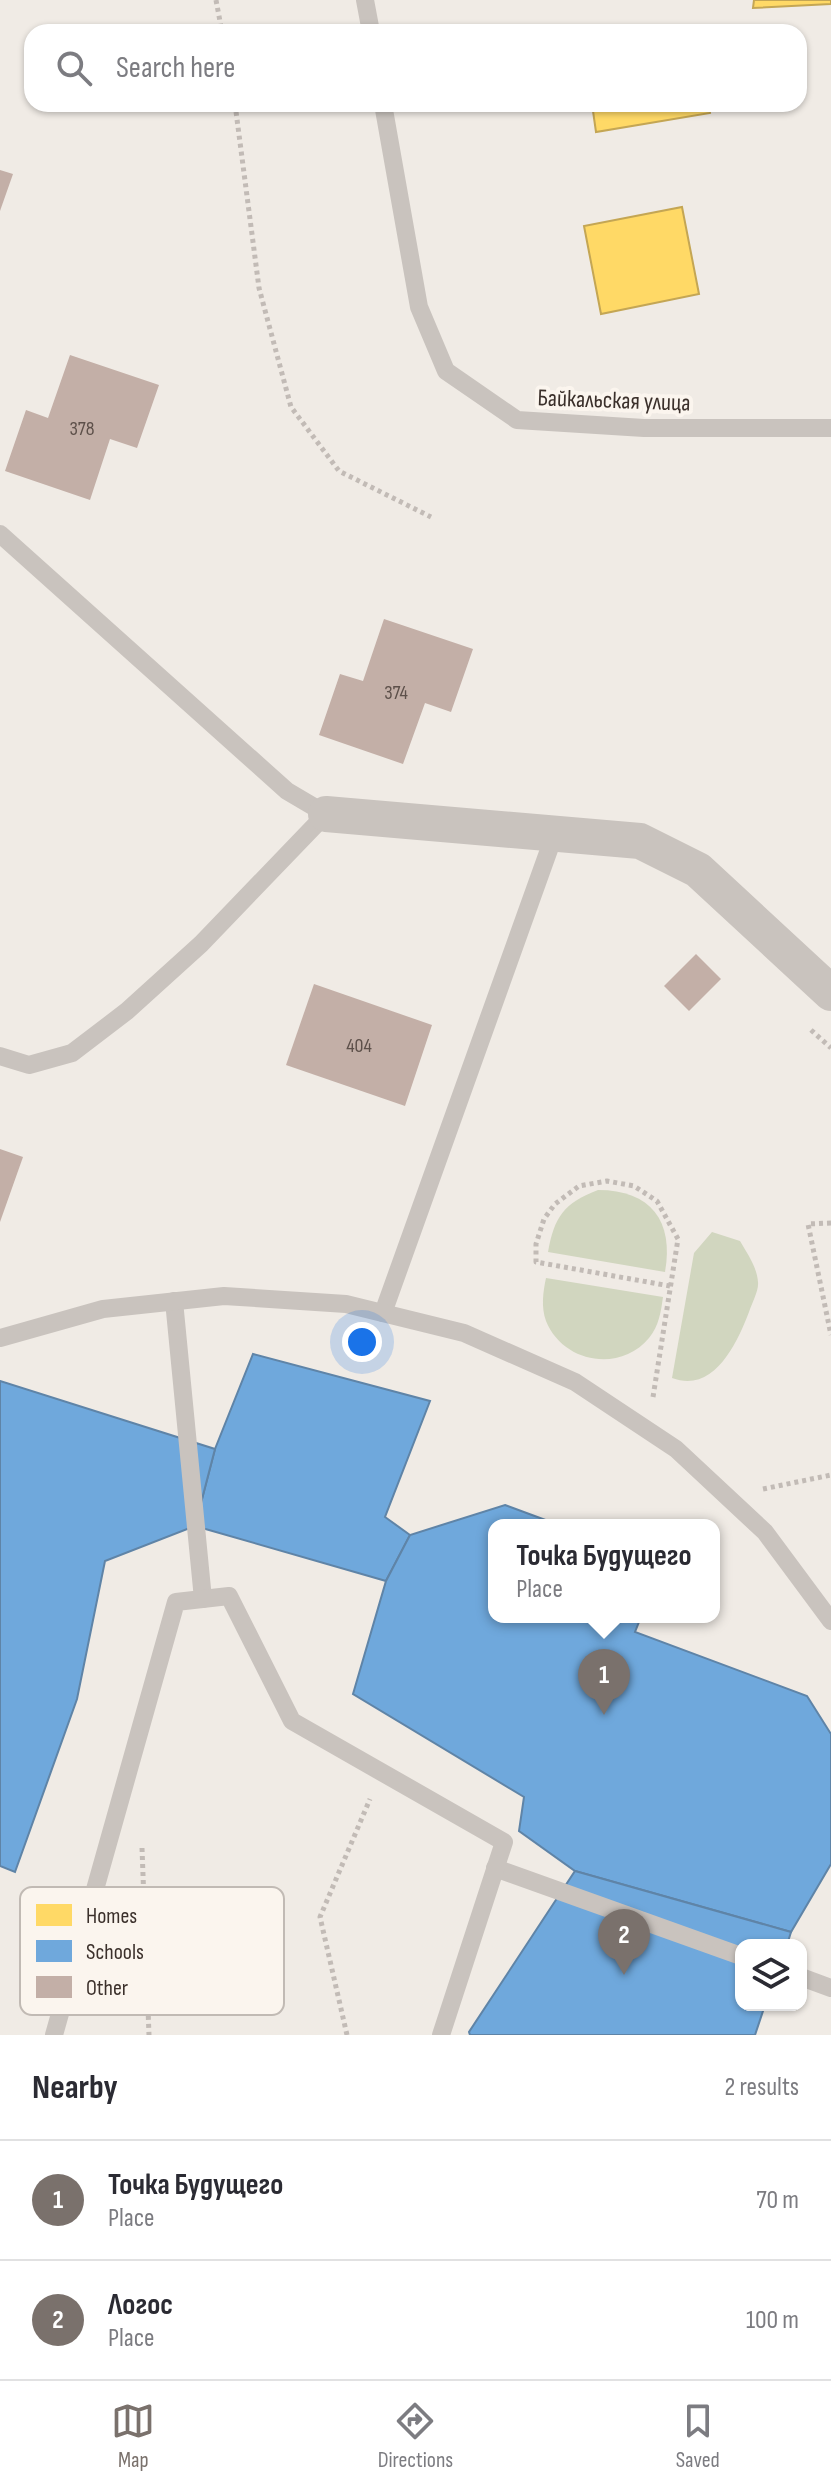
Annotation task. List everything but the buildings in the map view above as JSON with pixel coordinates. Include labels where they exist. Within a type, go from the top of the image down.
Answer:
[{"type":"street","points":[[326,814],[640,841],[698,870],[831,993]]},
{"type":"lane","points":[[365,0],[370,24]]},
{"type":"lane","name":"Байкальская улица","points":[[384,112],[419,307],[446,371],[517,420],[644,428],[831,428]]},
{"type":"lane","points":[[0,534],[287,791],[326,814],[201,944],[127,1011],[72,1053],[29,1065],[0,1056]]},
{"type":"lane","points":[[383,1313],[555,833]]},
{"type":"lane","points":[[0,1338],[103,1309],[224,1296],[346,1304],[464,1333],[575,1382],[676,1449],[765,1532],[831,1621]]},
{"type":"lane","points":[[174,1301],[203,1599]]},
{"type":"lane","points":[[96,1887],[176,1602],[229,1596],[292,1721],[504,1842],[441,2035]]},
{"type":"lane","points":[[495,1868],[735,1954]]},
{"type":"lane","points":[[807,1979],[831,1988]]},
{"type":"lane","points":[[54,2035],[60,2015]]},
{"type":"path","points":[[216,0],[220,24]]},
{"type":"path","points":[[236,112],[259,288],[291,407],[339,471],[431,517]]},
{"type":"path","points":[[808,1027],[831,1048]]},
{"type":"path","points":[[648,1430],[678,1239],[657,1201],[634,1186],[607,1181],[579,1186],[555,1204],[544,1219],[536,1244],[536,1262],[670,1286]]},
{"type":"path","points":[[831,1223],[808,1224],[831,1335]]},
{"type":"path","points":[[727,1496],[831,1475]]},
{"type":"path","points":[[347,2035],[320,1917],[381,1772]]},
{"type":"path","points":[[141,1846],[143,1887]]},
{"type":"path","points":[[148,2015],[149,2035]]},
{"type":"green space","points":[[598,1190],[632,1196],[645,1202],[655,1212],[666,1238],[665,1272],[548,1252],[562,1213],[577,1200]]},
{"type":"green space","points":[[712,1232],[740,1241],[756,1271],[757,1289],[738,1338],[722,1363],[700,1379],[687,1381],[672,1378],[694,1253]]},
{"type":"green space","points":[[546,1278],[663,1297],[655,1328],[637,1349],[623,1356],[608,1359],[578,1354],[554,1335],[546,1321],[543,1300]]},
{"type":"place","name":"Точка Будущего","points":[[604,1715]]},
{"type":"place","name":"Логос","points":[[624,1975]]}]
